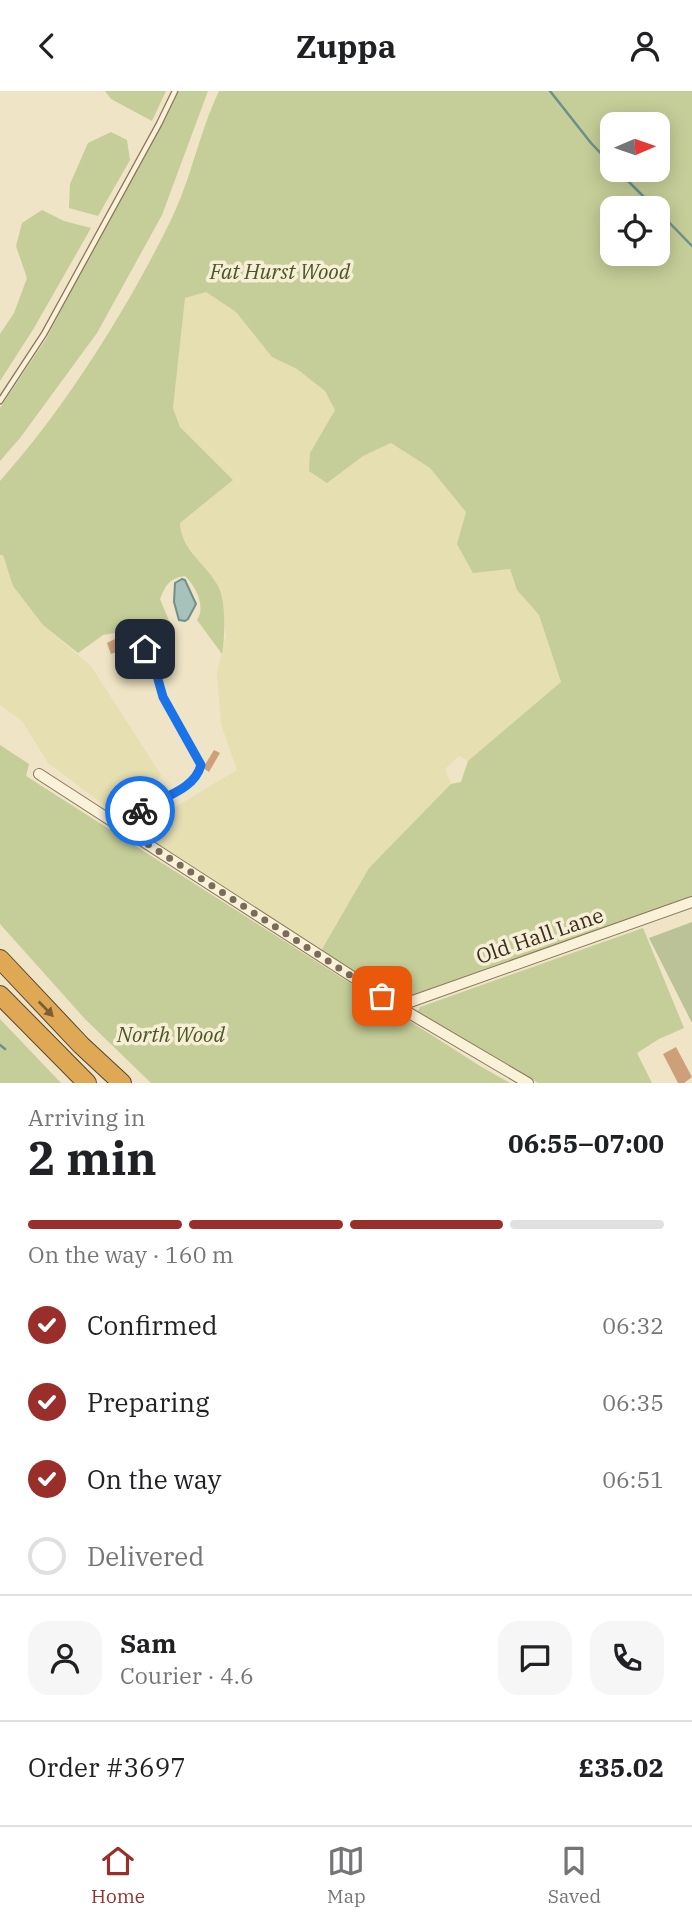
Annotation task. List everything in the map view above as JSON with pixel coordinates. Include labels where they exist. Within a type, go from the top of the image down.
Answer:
[{"type":"highway","points":[[0,959],[122,1083]]},
{"type":"highway","points":[[0,995],[87,1083]]},
{"type":"street","points":[[39,774],[404,1010],[528,1083]]},
{"type":"street","name":"Old Hall Lane","points":[[404,1010],[407,1003],[692,902]]},
{"type":"lane","points":[[0,401],[44,334],[175,91]]},
{"type":"lane","points":[[126,830],[139,811],[193,781],[199,774],[201,765],[163,697],[152,658],[145,649]]},
{"type":"shaded area","points":[[206,292],[236,312],[272,357],[297,369],[325,391],[335,410],[310,453],[327,483],[363,456],[391,443],[430,468],[466,512],[457,544],[510,569],[517,590],[539,615],[561,683],[468,761],[459,756],[445,769],[451,784],[369,868],[321,951],[135,831],[237,770],[221,724],[217,673],[226,635],[219,589],[180,536],[180,523],[233,480],[180,427],[173,408],[185,298]]},
{"type":"shaded area","points":[[0,555],[3,555],[13,586],[43,625],[91,666],[161,775],[128,823],[48,763],[22,721],[0,705]]},
{"type":"green space","points":[[105,91],[166,91],[152,121],[111,99]]},
{"type":"green space","points":[[176,91],[208,91],[162,215],[97,333],[0,461],[0,408],[46,339]]},
{"type":"green space","name":"Fat Hurst Wood","points":[[219,91],[692,91],[692,896],[398,1003],[321,951],[369,868],[451,784],[461,782],[468,761],[561,682],[539,615],[517,590],[510,569],[473,573],[457,544],[466,512],[430,468],[391,443],[363,456],[327,483],[309,471],[310,453],[335,410],[325,391],[297,369],[272,357],[236,312],[206,292],[185,298],[173,408],[180,427],[233,480],[180,523],[181,533],[189,549],[219,588],[224,621],[222,654],[197,620],[200,603],[193,585],[185,576],[175,578],[169,583],[160,599],[175,635],[153,652],[145,628],[103,635],[78,653],[43,625],[13,586],[3,555],[0,555],[0,481],[71,390],[134,290],[184,190]]},
{"type":"green space","points":[[111,132],[127,140],[130,160],[98,216],[69,208],[70,184],[88,143]]},
{"type":"green space","points":[[42,210],[64,221],[91,228],[34,328],[0,381],[0,334],[14,313],[27,278],[16,246],[22,223]]},
{"type":"green space","name":"North Wood","points":[[0,745],[29,764],[26,776],[510,1083],[151,1083],[85,1019],[0,924]]},
{"type":"green space","points":[[692,922],[692,1023],[649,938]]},
{"type":"green space","points":[[643,928],[684,1028],[637,1053],[652,1083],[538,1083],[420,1016],[418,1011],[420,1007]]},
{"type":"green space","points":[[0,1019],[61,1083],[0,1083]]},
{"type":"water","points":[[185,580],[196,604],[185,621],[179,620],[174,602],[175,583]]},
{"type":"building","points":[[115,639],[117,645],[125,642],[127,648],[111,654],[107,643]]},
{"type":"building","points":[[214,750],[220,753],[209,772],[203,768]]},
{"type":"building","points":[[676,1047],[692,1077],[684,1083],[678,1083],[663,1054]]},
{"type":"waterway","points":[[550,91],[600,152]]},
{"type":"waterway","points":[[629,182],[643,196]]},
{"type":"waterway","points":[[670,223],[692,246]]},
{"type":"waterway","points":[[0,1045],[5,1049]]},
{"type":"way so far","points":[[140,811],[126,830],[382,996]]},
{"type":"route","points":[[140,811],[193,781],[199,774],[201,765],[163,697],[152,658],[145,649]]}]
